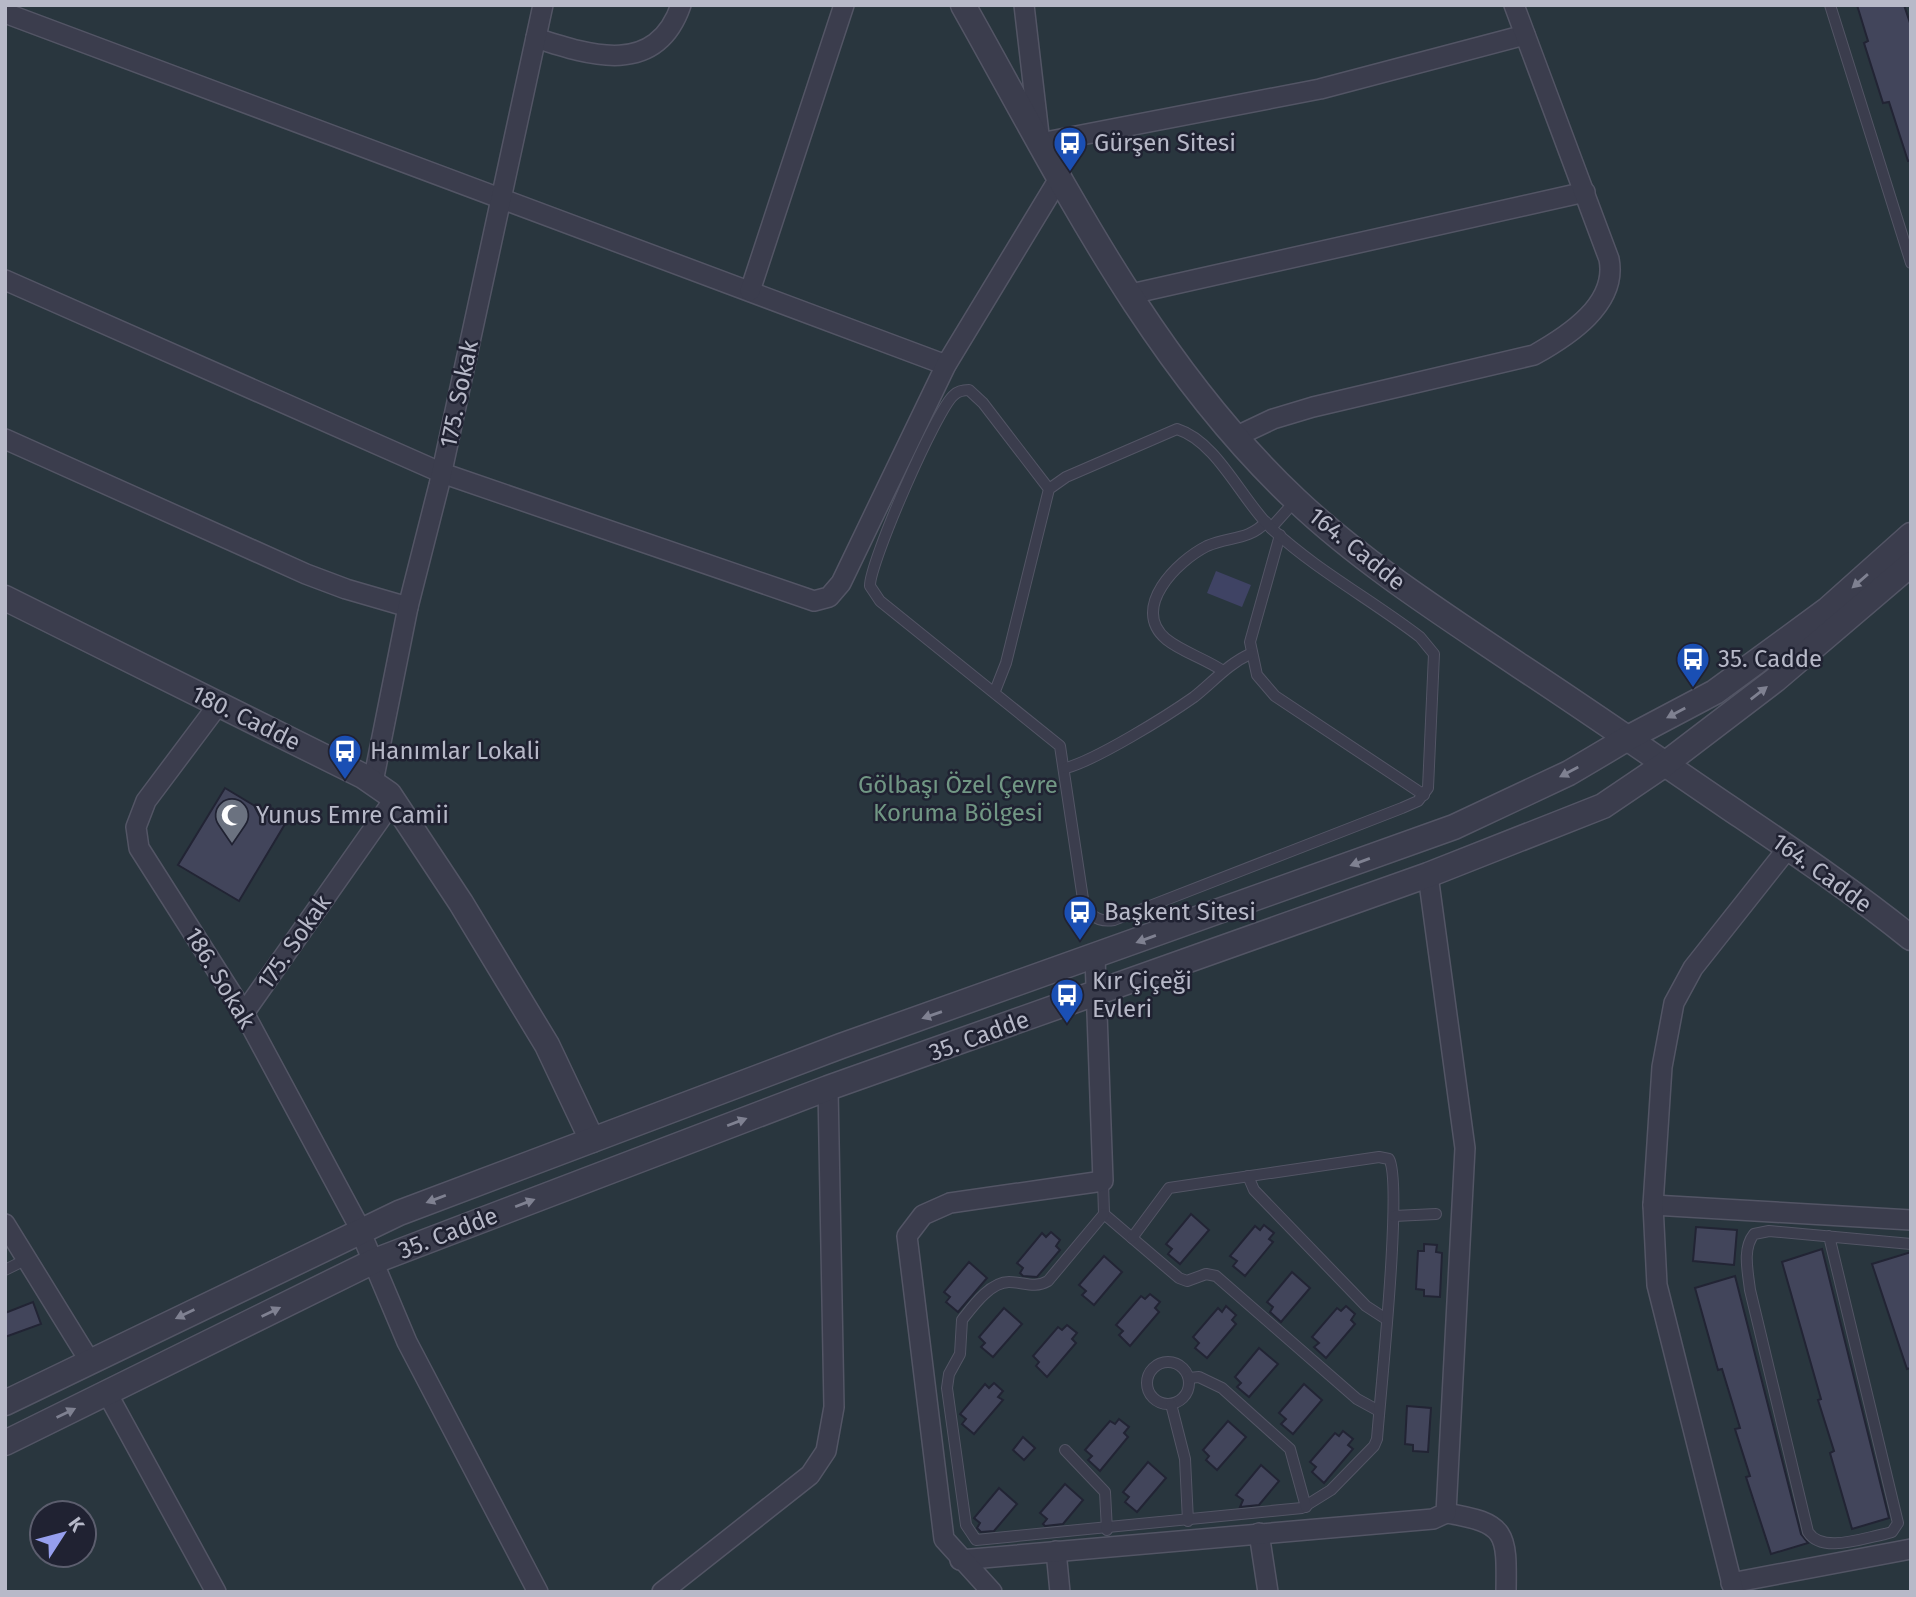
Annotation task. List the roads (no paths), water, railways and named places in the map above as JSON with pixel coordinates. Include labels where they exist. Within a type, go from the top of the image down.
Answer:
[{"type":"street","name":"175. Sokak","points":[[373,782],[408,607],[442,473],[543,5]]},
{"type":"street","points":[[536,38],[589,55],[638,53],[670,30],[681,5]]},
{"type":"street","points":[[750,291],[844,5]]},
{"type":"street","name":"164. Cadde","points":[[963,5],[1040,143],[1131,294],[1202,398],[1235,437],[1296,499],[1398,583],[1788,848],[1911,938]]},
{"type":"street","points":[[1024,5],[1040,143],[1320,89],[1525,35]]},
{"type":"street","points":[[1235,437],[1273,419],[1313,407],[1534,355],[1564,338],[1590,314],[1606,290],[1612,274],[1586,192],[1514,5]]},
{"type":"street","points":[[5,13],[946,365]]},
{"type":"street","points":[[5,279],[442,473],[814,601],[824,599],[841,583],[946,365],[1060,177]]},
{"type":"street","points":[[1131,294],[1586,192]]},
{"type":"street","points":[[5,439],[306,574],[346,590],[408,607]]},
{"type":"street","name":"35. Cadde","points":[[5,1403],[360,1231],[841,1046],[1454,827],[1569,773],[1714,692],[1827,610],[1911,535]]},
{"type":"street","name":"35. Cadde","points":[[5,1443],[372,1262],[828,1088],[1428,875],[1603,806],[1665,764],[1775,680],[1911,564]]},
{"type":"street","name":"180. Cadde","points":[[5,598],[373,782],[393,801],[461,903],[547,1045],[592,1140]]},
{"type":"street","name":"186. Sokak","points":[[218,705],[146,801],[136,827],[139,848],[244,1013],[360,1231],[452,1432],[538,1592]]},
{"type":"street","name":"175. Sokak","points":[[244,1013],[393,801]]},
{"type":"street","points":[[1788,848],[1693,968],[1674,1003],[1662,1067],[1653,1205],[1657,1285],[1733,1587],[1911,1549]]},
{"type":"street","points":[[1428,875],[1465,1148],[1446,1513]]},
{"type":"street","points":[[992,1592],[960,1560],[944,1539],[907,1236],[923,1215],[950,1203],[1103,1181],[1095,957]]},
{"type":"street","points":[[662,1592],[810,1475],[827,1451],[834,1407],[828,1088]]},
{"type":"street","points":[[1653,1205],[1911,1220]]},
{"type":"street","points":[[5,1224],[89,1360],[216,1592]]},
{"type":"street","points":[[960,1560],[1433,1519],[1446,1513],[1490,1523],[1500,1533],[1507,1559],[1506,1592]]},
{"type":"street","points":[[1259,1533],[1268,1592]]},
{"type":"street","points":[[1056,1551],[1060,1592]]},
{"type":"lane","points":[[1829,5],[1911,263]]},
{"type":"lane","points":[[995,691],[1006,663],[1049,489],[1073,474],[1177,429],[1190,434],[1210,453],[1272,528],[1420,637],[1434,654],[1430,779],[1424,795],[1402,808],[1107,921],[1091,916],[1083,899],[1066,795],[1066,768],[1060,746],[880,601],[870,586],[872,566],[938,421],[953,395],[964,389],[974,393],[983,402],[1049,489]]},
{"type":"lane","points":[[1296,499],[1272,528],[1250,642],[1250,654],[1256,675],[1275,696],[1424,795]]},
{"type":"lane","points":[[1223,671],[1168,641],[1154,622],[1153,600],[1179,567],[1194,554],[1215,543],[1272,528]]},
{"type":"lane","points":[[1066,768],[1087,760],[1176,709],[1223,671],[1250,654]]},
{"type":"lane","points":[[1103,1181],[1104,1214],[1048,1281],[1038,1285],[1001,1283],[984,1295],[962,1320],[960,1354],[947,1379],[965,1525],[972,1537],[988,1541],[1289,1512],[1306,1507],[1331,1490],[1370,1452],[1377,1439],[1394,1216],[1394,1171],[1389,1159],[1384,1157],[1165,1190],[1132,1238]]},
{"type":"lane","points":[[1248,1176],[1255,1190],[1310,1248],[1366,1306],[1386,1319]]},
{"type":"lane","points":[[1104,1214],[1179,1278],[1186,1281],[1206,1274],[1216,1276],[1357,1399],[1379,1411]]},
{"type":"lane","points":[[1394,1216],[1436,1214]]},
{"type":"lane","points":[[1829,1237],[1898,1523],[1892,1532],[1885,1534],[1823,1544],[1813,1539],[1808,1532],[1750,1290],[1747,1254],[1749,1240],[1760,1231],[1911,1244]]},
{"type":"lane","points":[[5,1270],[27,1259]]},
{"type":"lane","points":[[1169,1362],[1185,1370],[1188,1378],[1185,1395],[1171,1404],[1154,1399],[1147,1384],[1148,1375],[1161,1363],[1169,1362]]},
{"type":"lane","points":[[1188,1378],[1199,1377],[1222,1388],[1287,1445],[1294,1455],[1306,1507]]},
{"type":"lane","points":[[1171,1404],[1185,1459],[1188,1521]]},
{"type":"lane","points":[[1065,1450],[1105,1492],[1107,1530]]},
{"type":"water","points":[[1216,571],[1251,585],[1242,607],[1207,593]]},
{"type":"place","name":"Gürşen Sitesi","points":[[1070,173]]},
{"type":"place","name":"35. Cadde","points":[[1693,689]]},
{"type":"place","name":"Hanımlar Lokali","points":[[345,781]]},
{"type":"place","name":"Yunus Emre Camii","points":[[232,845]]},
{"type":"place","name":"Başkent Sitesi","points":[[1080,942]]},
{"type":"place","name":"Kır Çiçeği Evleri","points":[[1067,1025]]},
{"type":"park label","name":"Gölbaşı Özel Çevre Koruma Bölgesi","points":[[958,799]]}]
